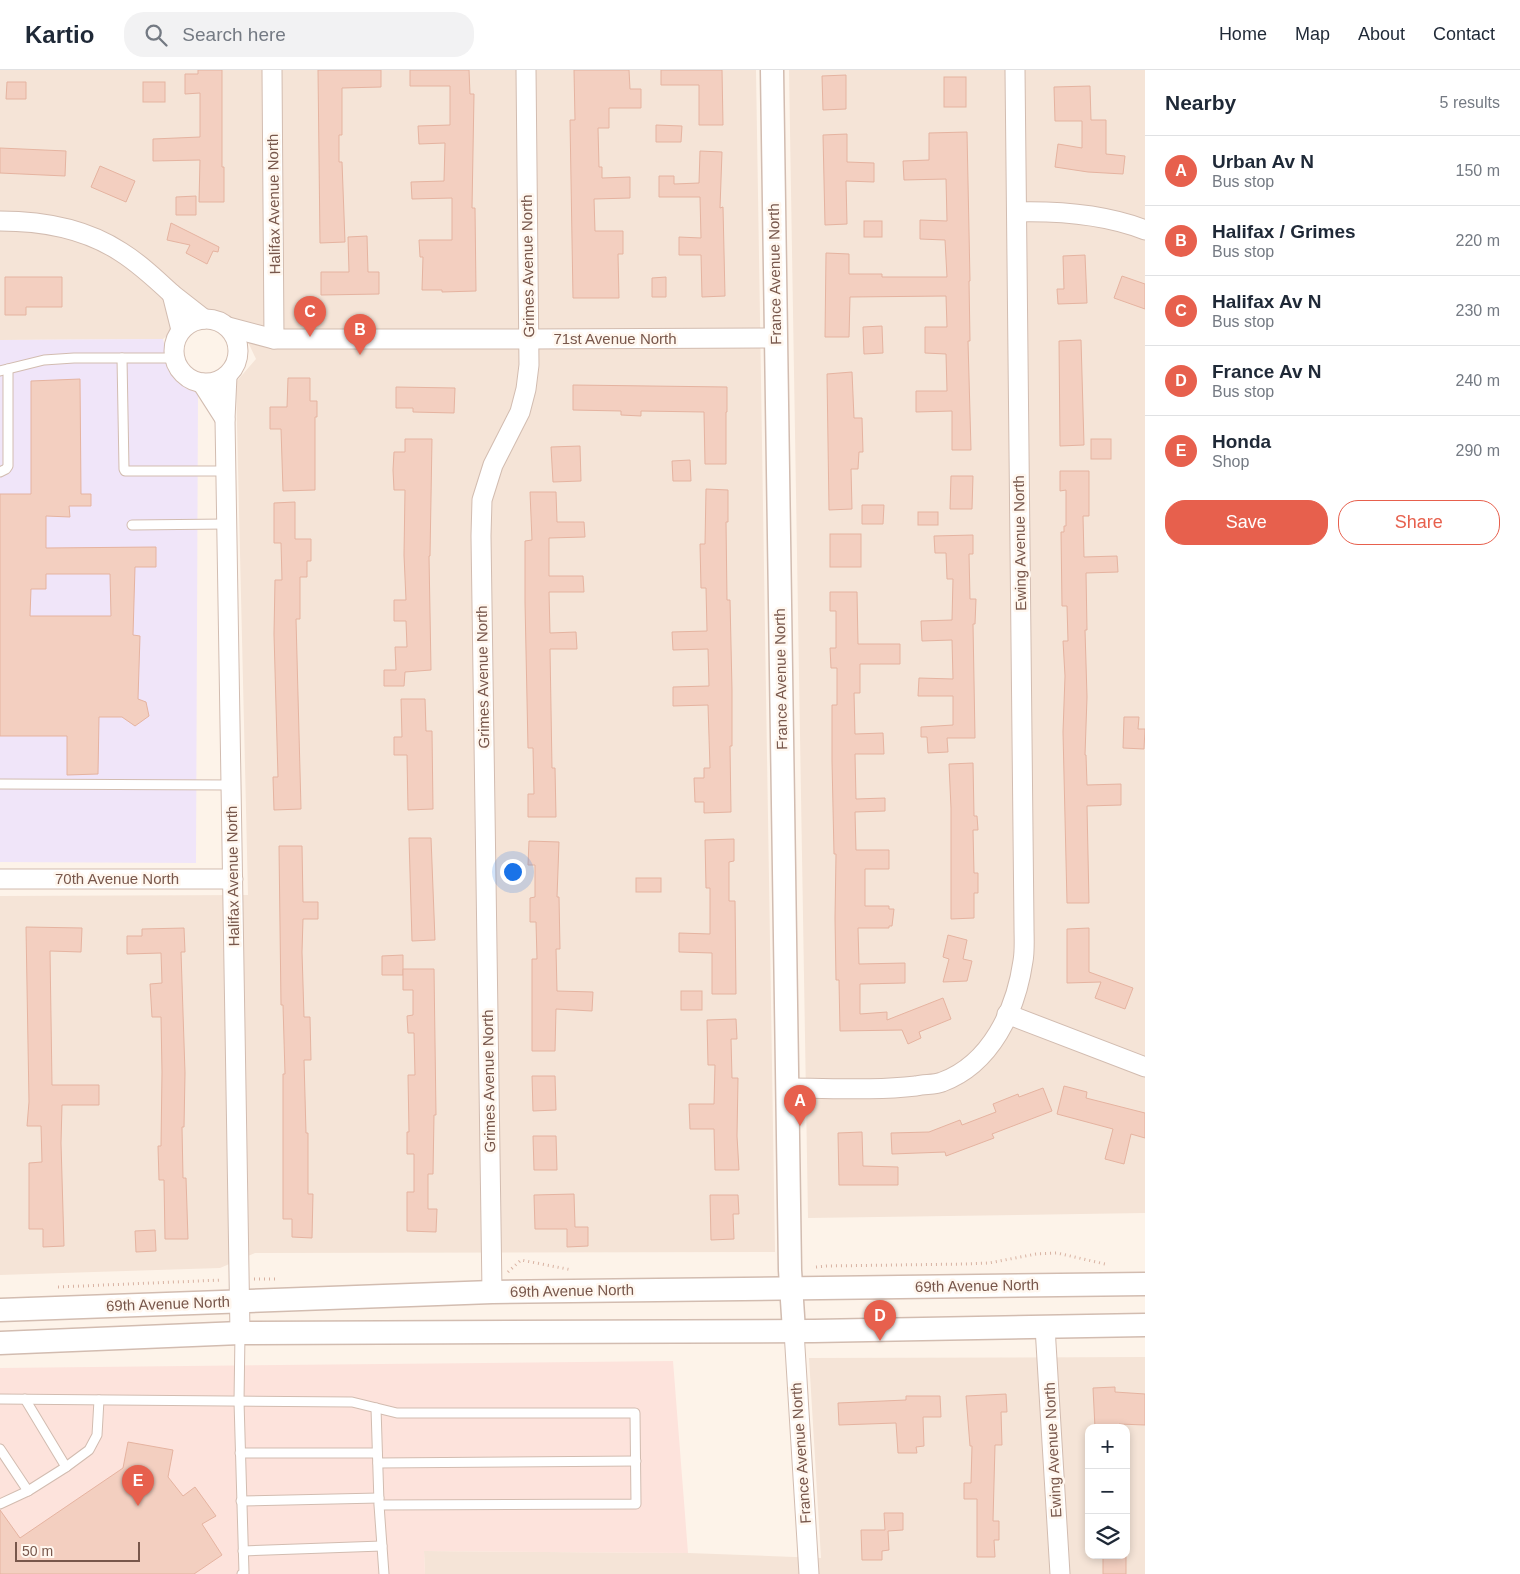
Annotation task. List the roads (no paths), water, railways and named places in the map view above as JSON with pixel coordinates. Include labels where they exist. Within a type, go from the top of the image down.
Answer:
[{"type":"street","name":"Halifax Avenue North","points":[[272,70],[274,339]]},
{"type":"street","name":"Grimes Avenue North","points":[[492,1292],[482,500],[493,465],[520,412],[526,389],[529,365],[526,70]]},
{"type":"street","name":"France Avenue North","points":[[772,70],[791,1288],[809,1574]]},
{"type":"street","name":"Ewing Avenue North","points":[[787,1088],[896,1088],[941,1082],[965,1071],[985,1054],[1000,1030],[1008,1014],[1023,961],[1015,70]]},
{"type":"street","points":[[1017,212],[1050,211],[1092,216],[1132,225],[1145,230]]},
{"type":"street","points":[[0,221],[25,221],[58,226],[87,236],[120,252],[149,273],[204,319]]},
{"type":"street","points":[[172,294],[181,330]]},
{"type":"street","points":[[204,319],[221,322],[228,328],[238,345],[238,356],[232,370],[219,380],[202,383],[184,375],[174,358],[173,348],[181,330],[195,320],[204,319]]},
{"type":"street","name":"71st Avenue North","points":[[228,328],[274,339],[776,338]]},
{"type":"street","name":"71st Avenue North","points":[[238,356],[274,339]]},
{"type":"street","name":"Halifax Avenue North","points":[[226,376],[226,524],[240,1333]]},
{"type":"street","points":[[202,383],[225,419]]},
{"type":"street","name":"70th Avenue North","points":[[0,879],[233,879]]},
{"type":"street","points":[[1008,1014],[1145,1067]]},
{"type":"street","name":"69th Avenue North","points":[[0,1310],[492,1292],[1145,1284]]},
{"type":"street","points":[[0,1343],[240,1333],[794,1331],[1145,1325]]},
{"type":"street","name":"Ewing Avenue North","points":[[1045,1327],[1060,1574]]},
{"type":"lane","points":[[122,358],[125,471],[226,471]]},
{"type":"lane","points":[[0,472],[8,466],[4,418],[4,370],[44,360],[174,358]]},
{"type":"lane","points":[[132,525],[226,524]]},
{"type":"lane","points":[[0,784],[231,785]]},
{"type":"lane","points":[[240,1333],[238,1401],[243,1574]]},
{"type":"lane","points":[[0,1399],[352,1402],[397,1413],[635,1413],[636,1504],[242,1501]]},
{"type":"lane","points":[[25,1399],[66,1467]]},
{"type":"lane","points":[[0,1504],[28,1491],[89,1450],[97,1435],[99,1400]]},
{"type":"lane","points":[[376,1408],[384,1574]]},
{"type":"lane","points":[[0,1449],[28,1491]]},
{"type":"lane","points":[[240,1453],[378,1453]]},
{"type":"lane","points":[[378,1463],[636,1461]]},
{"type":"lane","points":[[243,1551],[382,1546]]},
{"type":"place","name":"Halifax Av N","points":[[310,337]]},
{"type":"place","name":"Halifax / Grimes","points":[[360,355]]},
{"type":"place","name":"Urban Av N","points":[[800,1126]]},
{"type":"place","name":"France Av N","points":[[880,1341]]},
{"type":"place","name":"Honda","points":[[138,1506]]}]
